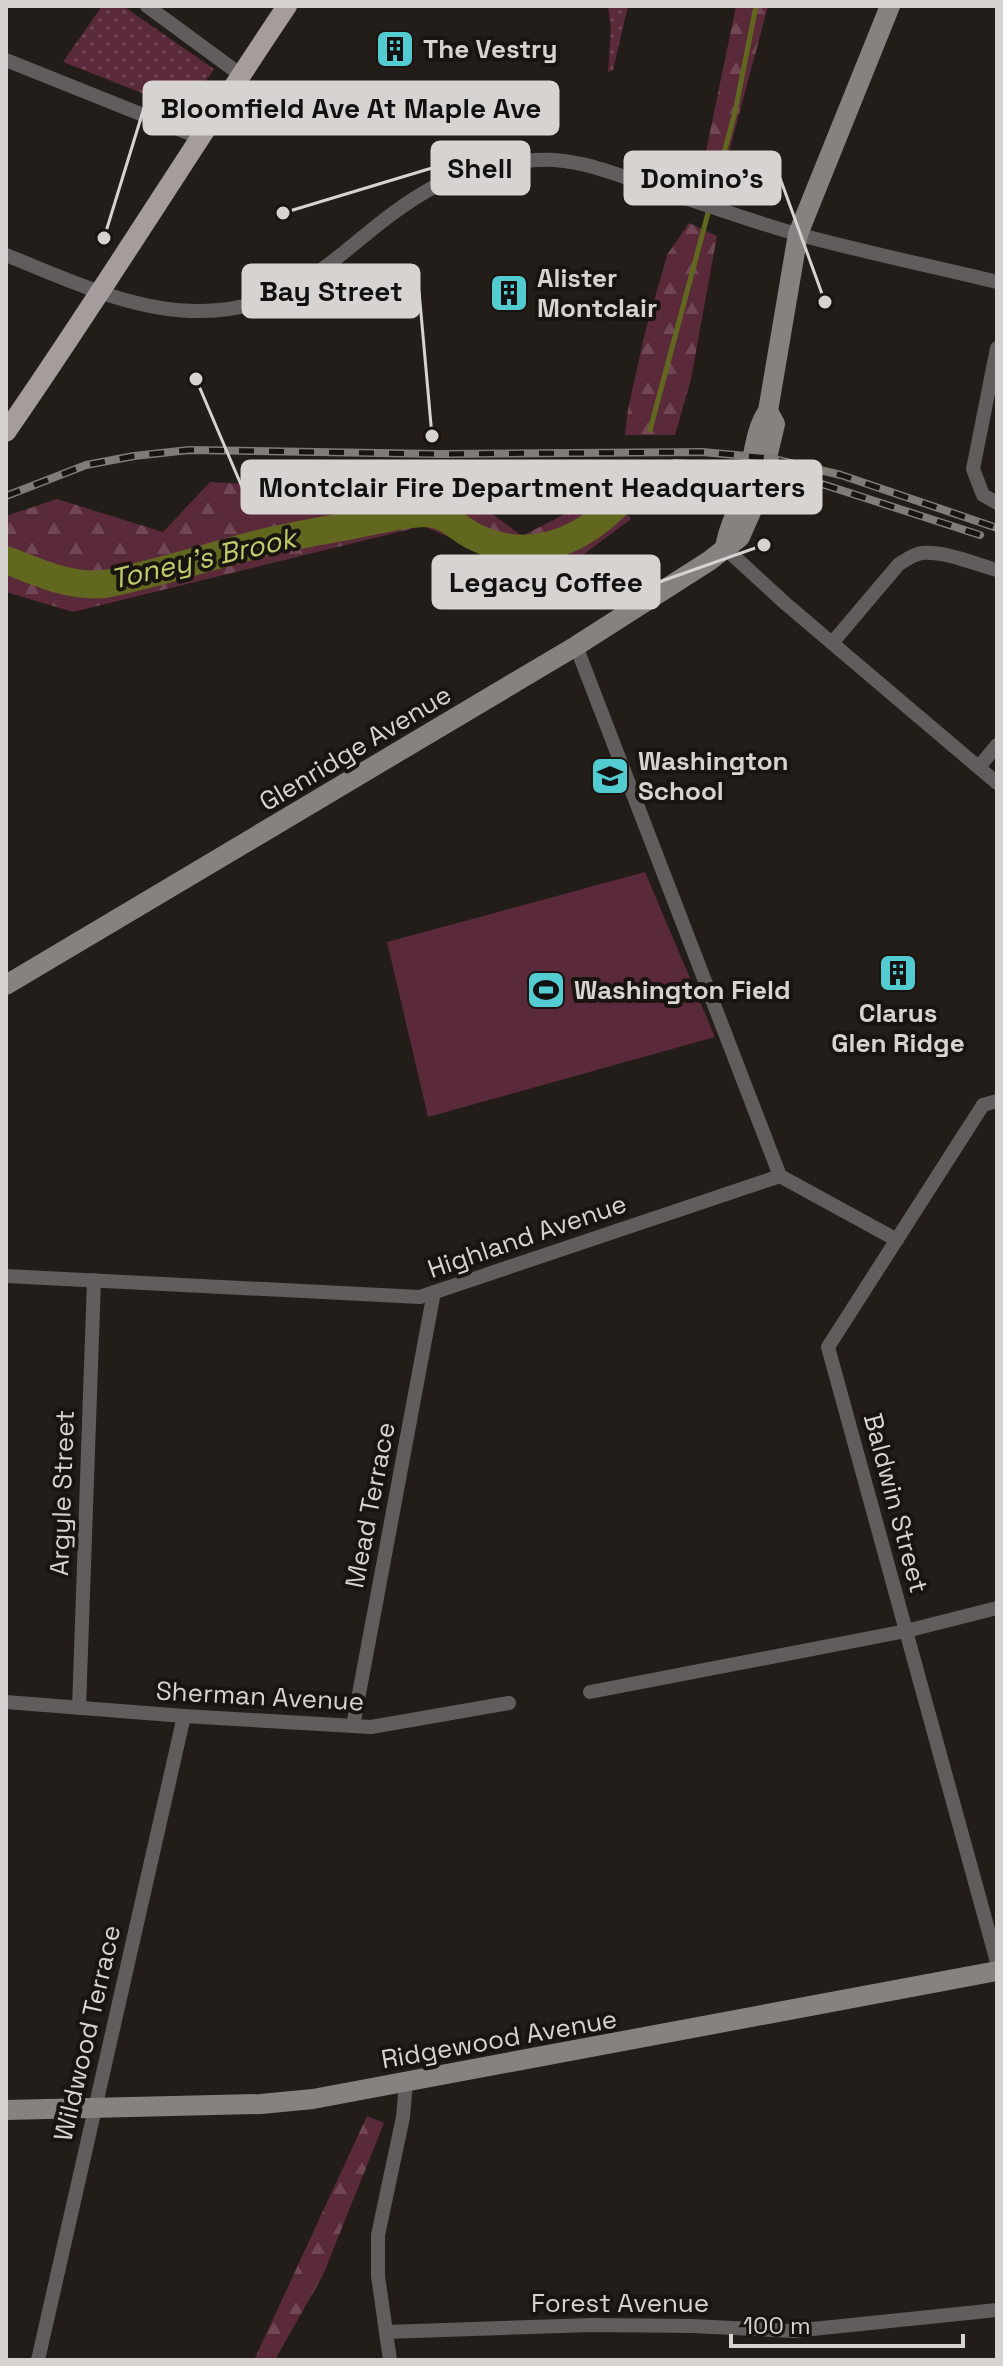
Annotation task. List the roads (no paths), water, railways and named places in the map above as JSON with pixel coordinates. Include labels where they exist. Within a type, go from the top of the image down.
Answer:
[{"type":"main road","points":[[6,432],[102,293],[198,137],[287,6]]},
{"type":"street","points":[[147,6],[241,75]]},
{"type":"street","points":[[890,6],[798,234],[768,411],[760,424],[752,468],[740,504],[727,529],[725,548],[997,783]]},
{"type":"street","points":[[6,60],[198,137]]},
{"type":"street","points":[[6,255],[102,293],[155,306],[202,311],[243,307],[267,300],[306,281],[430,189],[475,170],[540,159],[570,161],[798,234],[997,282]]},
{"type":"street","points":[[997,348],[973,469],[983,495],[997,503]]},
{"type":"street","name":"Glenridge Avenue","points":[[6,985],[576,646],[725,548]]},
{"type":"street","points":[[832,643],[899,564],[921,553],[997,570]]},
{"type":"street","points":[[576,646],[780,1176],[897,1240]]},
{"type":"street","points":[[979,767],[997,745]]},
{"type":"street","name":"Baldwin Street","points":[[997,1101],[983,1105],[828,1347],[997,1962]]},
{"type":"street","name":"Highland Avenue","points":[[6,1276],[420,1297],[780,1176]]},
{"type":"street","name":"Argyle Street","points":[[79,1708],[94,1280]]},
{"type":"street","name":"Mead Terrace","points":[[353,1726],[434,1292]]},
{"type":"street","points":[[590,1692],[906,1631],[997,1608]]},
{"type":"street","name":"Sherman Avenue","points":[[6,1702],[371,1727],[509,1703]]},
{"type":"street","name":"Wildwood Terrace","points":[[38,2360],[184,1716]]},
{"type":"street","name":"Ridgewood Avenue","points":[[6,2110],[261,2104],[313,2099],[997,1971]]},
{"type":"street","points":[[390,2360],[378,2276],[378,2235],[403,2117],[398,2084]]},
{"type":"street","name":"Forest Avenue","points":[[386,2332],[592,2325],[793,2331],[997,2310]]},
{"type":"waterway","name":"Toney's Brook","points":[[650,430],[735,112],[756,6]]},
{"type":"waterway","name":"Toney's Brook","points":[[6,560],[66,581],[105,584],[281,538],[425,513],[445,518],[473,536],[493,544],[533,548],[570,538],[588,528],[620,501]]},
{"type":"railway","points":[[6,496],[86,465],[189,450],[439,454],[702,452],[769,458],[841,475],[997,528]]},
{"type":"railway","points":[[675,463],[752,468],[794,475],[980,535]]},
{"type":"place","name":"The Vestry","points":[[395,49]]},
{"type":"place","name":"Shell","points":[[283,213]]},
{"type":"place","name":"Bloomfield Ave At Maple Ave","points":[[104,238]]},
{"type":"place","name":"Alister Montclair","points":[[509,293]]},
{"type":"place","name":"Domino's","points":[[825,302]]},
{"type":"place","name":"Montclair Fire Department Headquarters","points":[[196,379]]},
{"type":"place","name":"Bay Street","points":[[432,436]]},
{"type":"place","name":"Legacy Coffee","points":[[764,545]]},
{"type":"place","name":"Washington School","points":[[610,776]]},
{"type":"place","name":"Clarus Glen Ridge","points":[[898,973]]},
{"type":"place","name":"Washington Field","points":[[546,990]]}]
